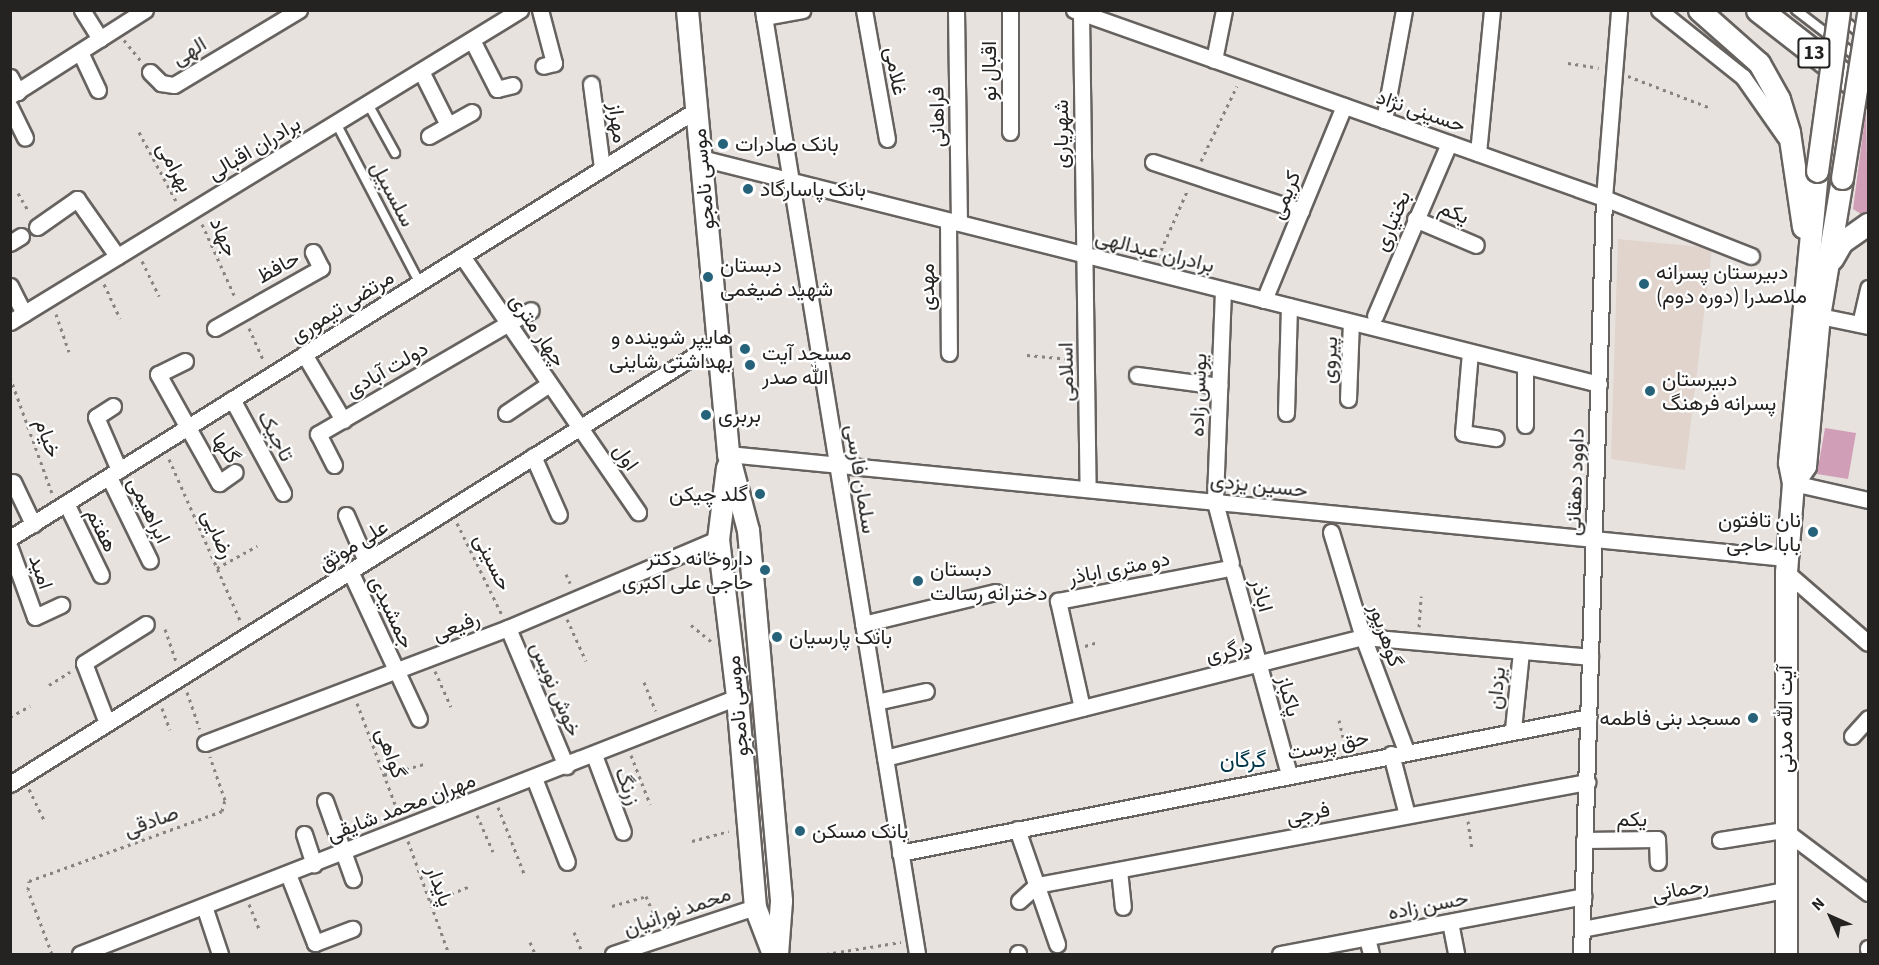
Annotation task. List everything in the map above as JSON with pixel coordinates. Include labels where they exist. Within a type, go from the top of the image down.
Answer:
[{"type":"highway","name":"13","points":[[1759,10],[1869,94]]},
{"type":"highway","points":[[1858,10],[1869,19]]},
{"type":"main road","name":"موسی نامجو","points":[[687,10],[728,454],[748,530],[781,901],[775,954]]},
{"type":"main road","points":[[1699,10],[1759,63],[1779,99],[1817,270]]},
{"type":"main road","name":"آیت الله مدنی","points":[[1817,270],[1817,171],[1839,10]]},
{"type":"main road","name":"آیت الله مدنی","points":[[1786,954],[1784,830],[1786,565],[1793,483],[1805,466],[1811,314],[1817,270],[1842,178],[1869,14]]},
{"type":"main road","points":[[1817,270],[1842,242],[1869,224]]},
{"type":"main road","name":"موسی نامجو","points":[[728,454],[718,538],[737,697],[755,907],[775,954]]},
{"type":"main road","points":[[737,697],[763,695]]},
{"type":"street","points":[[82,10],[100,39]]},
{"type":"street","points":[[10,77],[14,94],[145,10]]},
{"type":"street","name":"الهی","points":[[150,72],[161,83],[174,85],[299,10]]},
{"type":"street","name":"برادران اقبالی","points":[[17,318],[520,10]]},
{"type":"street","points":[[540,10],[554,63],[543,66]]},
{"type":"street","points":[[764,14],[802,10]]},
{"type":"street","name":"غلامی","points":[[864,10],[887,139]]},
{"type":"street","name":"فراهانی","points":[[954,222],[956,10]]},
{"type":"street","name":"اقبال نو","points":[[1010,10],[1010,132]]},
{"type":"street","points":[[1214,60],[1224,10]]},
{"type":"street","points":[[1384,120],[1404,10]]},
{"type":"street","points":[[1478,153],[1492,10]]},
{"type":"street","name":"داوود دهقانی","points":[[1581,954],[1604,198],[1619,10]]},
{"type":"street","points":[[1659,10],[1743,77],[1791,147]]},
{"type":"street","name":"حسینی نژاد","points":[[1078,12],[1604,198],[1751,256]]},
{"type":"street","name":"شهریاری","points":[[1078,12],[1082,255]]},
{"type":"street","name":"سلمان فارسی","points":[[764,14],[916,947]]},
{"type":"street","points":[[472,40],[497,89],[513,85]]},
{"type":"street","points":[[80,52],[98,90]]},
{"type":"street","points":[[421,71],[448,125]]},
{"type":"street","name":"مهراز","points":[[591,84],[602,168]]},
{"type":"street","name":"کریمی","points":[[1264,300],[1344,106]]},
{"type":"street","points":[[10,107],[26,138]]},
{"type":"street","name":"مرتضی تیموری","points":[[10,538],[696,110]]},
{"type":"street","points":[[429,136],[472,112]]},
{"type":"street","name":"بختیاری","points":[[1375,316],[1449,143]]},
{"type":"street","name":"برادران عبدالهی","points":[[701,158],[1599,384]]},
{"type":"street","points":[[1153,162],[1300,211]]},
{"type":"street","points":[[37,226],[77,199],[117,256]]},
{"type":"street","name":"یکم","points":[[1415,219],[1476,245]]},
{"type":"street","name":"مهدی","points":[[949,353],[954,222]]},
{"type":"street","name":"حافظ","points":[[242,312],[321,268],[313,252]]},
{"type":"street","name":"اسلامی","points":[[1082,255],[1087,361],[1088,489]]},
{"type":"street","name":"چهار متری","points":[[462,256],[579,427]]},
{"type":"street","points":[[10,286],[17,318]]},
{"type":"street","points":[[1811,314],[1864,325],[1869,288]]},
{"type":"street","name":"یونس زاده","points":[[1215,502],[1223,290]]},
{"type":"street","points":[[1286,413],[1289,306]]},
{"type":"street","name":"دولت آبادی","points":[[334,465],[318,435],[531,310]]},
{"type":"street","points":[[215,328],[242,312]]},
{"type":"street","name":"پیروی","points":[[1348,399],[1351,322]]},
{"type":"street","name":"علی موثق","points":[[17,780],[718,341]]},
{"type":"street","points":[[1470,352],[1463,433],[1496,438]]},
{"type":"street","points":[[304,354],[343,420]]},
{"type":"street","points":[[186,361],[158,374],[188,427]]},
{"type":"street","points":[[1525,366],[1525,425]]},
{"type":"street","points":[[1137,375],[1219,386]]},
{"type":"street","points":[[506,413],[549,384]]},
{"type":"street","name":"تاجیک","points":[[232,399],[282,493]]},
{"type":"street","name":"ابراهیمی","points":[[113,406],[96,417],[114,473],[150,561]]},
{"type":"street","name":"گلها","points":[[188,427],[219,483],[235,472]]},
{"type":"street","name":"اول","points":[[579,427],[638,512]]},
{"type":"street","name":"حسین یزدی","points":[[728,454],[1594,539],[1786,565]]},
{"type":"street","points":[[533,456],[559,514]]},
{"type":"street","points":[[13,482],[33,524]]},
{"type":"street","points":[[1793,483],[1868,497]]},
{"type":"street","name":"اباذر","points":[[1215,502],[1230,568],[1258,664]]},
{"type":"street","name":"هفتم","points":[[62,506],[101,575]]},
{"type":"street","points":[[346,515],[366,561]]},
{"type":"street","name":"گوهرپور","points":[[1331,532],[1399,752],[1407,815]]},
{"type":"street","name":"رفیعی","points":[[206,743],[561,607],[718,538]]},
{"type":"street","name":"امید","points":[[10,548],[35,617],[61,604]]},
{"type":"street","points":[[1786,565],[1867,638]]},
{"type":"street","name":"دو متری اباذر","points":[[1082,708],[1058,601],[1230,568]]},
{"type":"street","name":"جمشیدی","points":[[350,571],[419,719]]},
{"type":"street","points":[[863,624],[995,592]]},
{"type":"street","points":[[107,723],[84,663],[146,624]]},
{"type":"street","name":"خوش نویس","points":[[508,628],[566,766]]},
{"type":"street","name":"درگری","points":[[885,759],[1364,637],[1590,657]]},
{"type":"street","name":"یزدان","points":[[1513,729],[1521,651]]},
{"type":"street","name":"پاکباز","points":[[1258,664],[1289,774]]},
{"type":"street","points":[[876,702],[926,691]]},
{"type":"street","name":"مهران محمد شایقی","points":[[80,954],[117,948],[204,906],[664,728],[737,697]]},
{"type":"street","name":"حق پرست","points":[[900,852],[1513,729],[1588,717]]},
{"type":"street","points":[[1852,736],[1869,718]]},
{"type":"street","name":"زرنگ","points":[[594,755],[623,832]]},
{"type":"street","points":[[534,778],[567,862]]},
{"type":"street","name":"فرجی","points":[[1037,885],[1587,782]]},
{"type":"street","points":[[326,801],[352,879]]},
{"type":"street","points":[[1017,829],[1057,944]]},
{"type":"street","points":[[1720,840],[1784,830],[1869,893]]},
{"type":"street","points":[[304,834],[314,864]]},
{"type":"street","name":"یکم","points":[[1584,840],[1657,839],[1658,862]]},
{"type":"street","points":[[1119,870],[1123,907]]},
{"type":"street","points":[[288,874],[315,943],[352,928]]},
{"type":"street","points":[[1019,901],[1037,885]]},
{"type":"street","name":"رحمانی","points":[[1582,929],[1785,890]]},
{"type":"street","name":"حسن زاده","points":[[1280,954],[1583,896]]},
{"type":"street","points":[[204,906],[220,954]]},
{"type":"street","name":"محمد نورانیان","points":[[613,954],[755,907]]},
{"type":"street","points":[[1450,922],[1456,954]]},
{"type":"street","points":[[1367,938],[1371,954]]},
{"type":"lane","points":[[1796,10],[1869,65]]},
{"type":"lane","points":[[1830,10],[1869,39]]},
{"type":"lane","points":[[368,104],[395,153]]},
{"type":"lane","name":"سلسبیل","points":[[336,123],[419,282]]},
{"type":"path","name":"الهی","points":[[115,30],[150,72]]},
{"type":"path","points":[[1568,63],[1614,71],[1711,108]]},
{"type":"path","name":"بهرامی","points":[[139,132],[190,212]]},
{"type":"path","points":[[18,193],[37,226]]},
{"type":"path","name":"جهاد","points":[[190,212],[242,312],[270,376]]},
{"type":"path","points":[[136,245],[159,296]]},
{"type":"path","points":[[97,269],[120,319]]},
{"type":"path","points":[[50,298],[69,352]]},
{"type":"path","points":[[1027,355],[1087,361]]},
{"type":"path","name":"خیام","points":[[10,376],[62,506]]},
{"type":"path","name":"رضایی","points":[[162,444],[247,636]]},
{"type":"path","name":"حسینی","points":[[450,508],[508,628]]},
{"type":"path","points":[[217,568],[257,546]]},
{"type":"path","points":[[1418,642],[1422,596]]},
{"type":"path","points":[[561,607],[586,661]]},
{"type":"path","name":"صادقی","points":[[52,954],[28,890],[29,881],[222,811],[225,800],[165,629]]},
{"type":"path","points":[[429,659],[451,707]]},
{"type":"path","points":[[49,685],[84,663]]},
{"type":"path","points":[[644,682],[664,728]]},
{"type":"path","name":"گواهی","points":[[351,688],[404,828]]},
{"type":"path","points":[[156,693],[170,730]]},
{"type":"path","points":[[10,717],[30,706]]},
{"type":"path","points":[[1339,720],[1349,762]]},
{"type":"path","points":[[626,742],[650,804]]},
{"type":"path","points":[[384,776],[424,764]]},
{"type":"path","points":[[17,780],[44,820]]},
{"type":"path","points":[[493,794],[525,876]]},
{"type":"path","points":[[472,802],[493,852]]},
{"type":"path","points":[[1465,804],[1472,848]]},
{"type":"path","points":[[692,841],[748,826]]},
{"type":"path","name":"پایدار","points":[[404,828],[449,954]]},
{"type":"path","points":[[430,902],[468,887]]},
{"type":"path","points":[[244,891],[260,930]]},
{"type":"path","points":[[612,906],[646,896],[663,936]]},
{"type":"path","points":[[574,932],[584,954]]},
{"type":"path","points":[[530,942],[535,954]]},
{"type":"path","points":[[826,954],[916,947]]},
{"type":"shaded area","points":[[1866,110],[1868,215],[1864,216],[1853,209]]},
{"type":"shaded area","points":[[1618,239],[1712,248],[1685,470],[1611,459]]},
{"type":"shaded area","points":[[1825,428],[1856,433],[1848,479],[1817,474]]},
{"type":"place","name":"بانک صادرات","points":[[723,144]]},
{"type":"place","name":"بانک پاسارگاد","points":[[748,189]]},
{"type":"place","name":"دبستان شهید ضیغمی","points":[[708,277]]},
{"type":"place","name":"دبيرستان پسرانه ملاصدرا (دوره دوم)","points":[[1644,284]]},
{"type":"place","name":"هایپر شوینده و بهداشتی شاینی","points":[[745,349]]},
{"type":"place","name":"مسجد آیت الله صدر","points":[[750,365]]},
{"type":"place","name":"دبیرستان پسرانه فرهنگ","points":[[1650,391]]},
{"type":"place","name":"بربری","points":[[706,415]]},
{"type":"place","name":"گلد چیکن","points":[[760,494]]},
{"type":"place","name":"نان تافتون بابا حاجی","points":[[1813,532]]},
{"type":"place","name":"داروخانه دکتر حاجی علی اکبری","points":[[765,570]]},
{"type":"place","name":"دبستان دخترانه رسالت","points":[[918,581]]},
{"type":"place","name":"بانک پارسیان","points":[[777,637]]},
{"type":"place","name":"مسجد بنی فاطمه","points":[[1753,718]]},
{"type":"place","name":"بانک مسکن","points":[[800,831]]},
{"type":"district","name":"گرگان","points":[[1243,761]]}]
